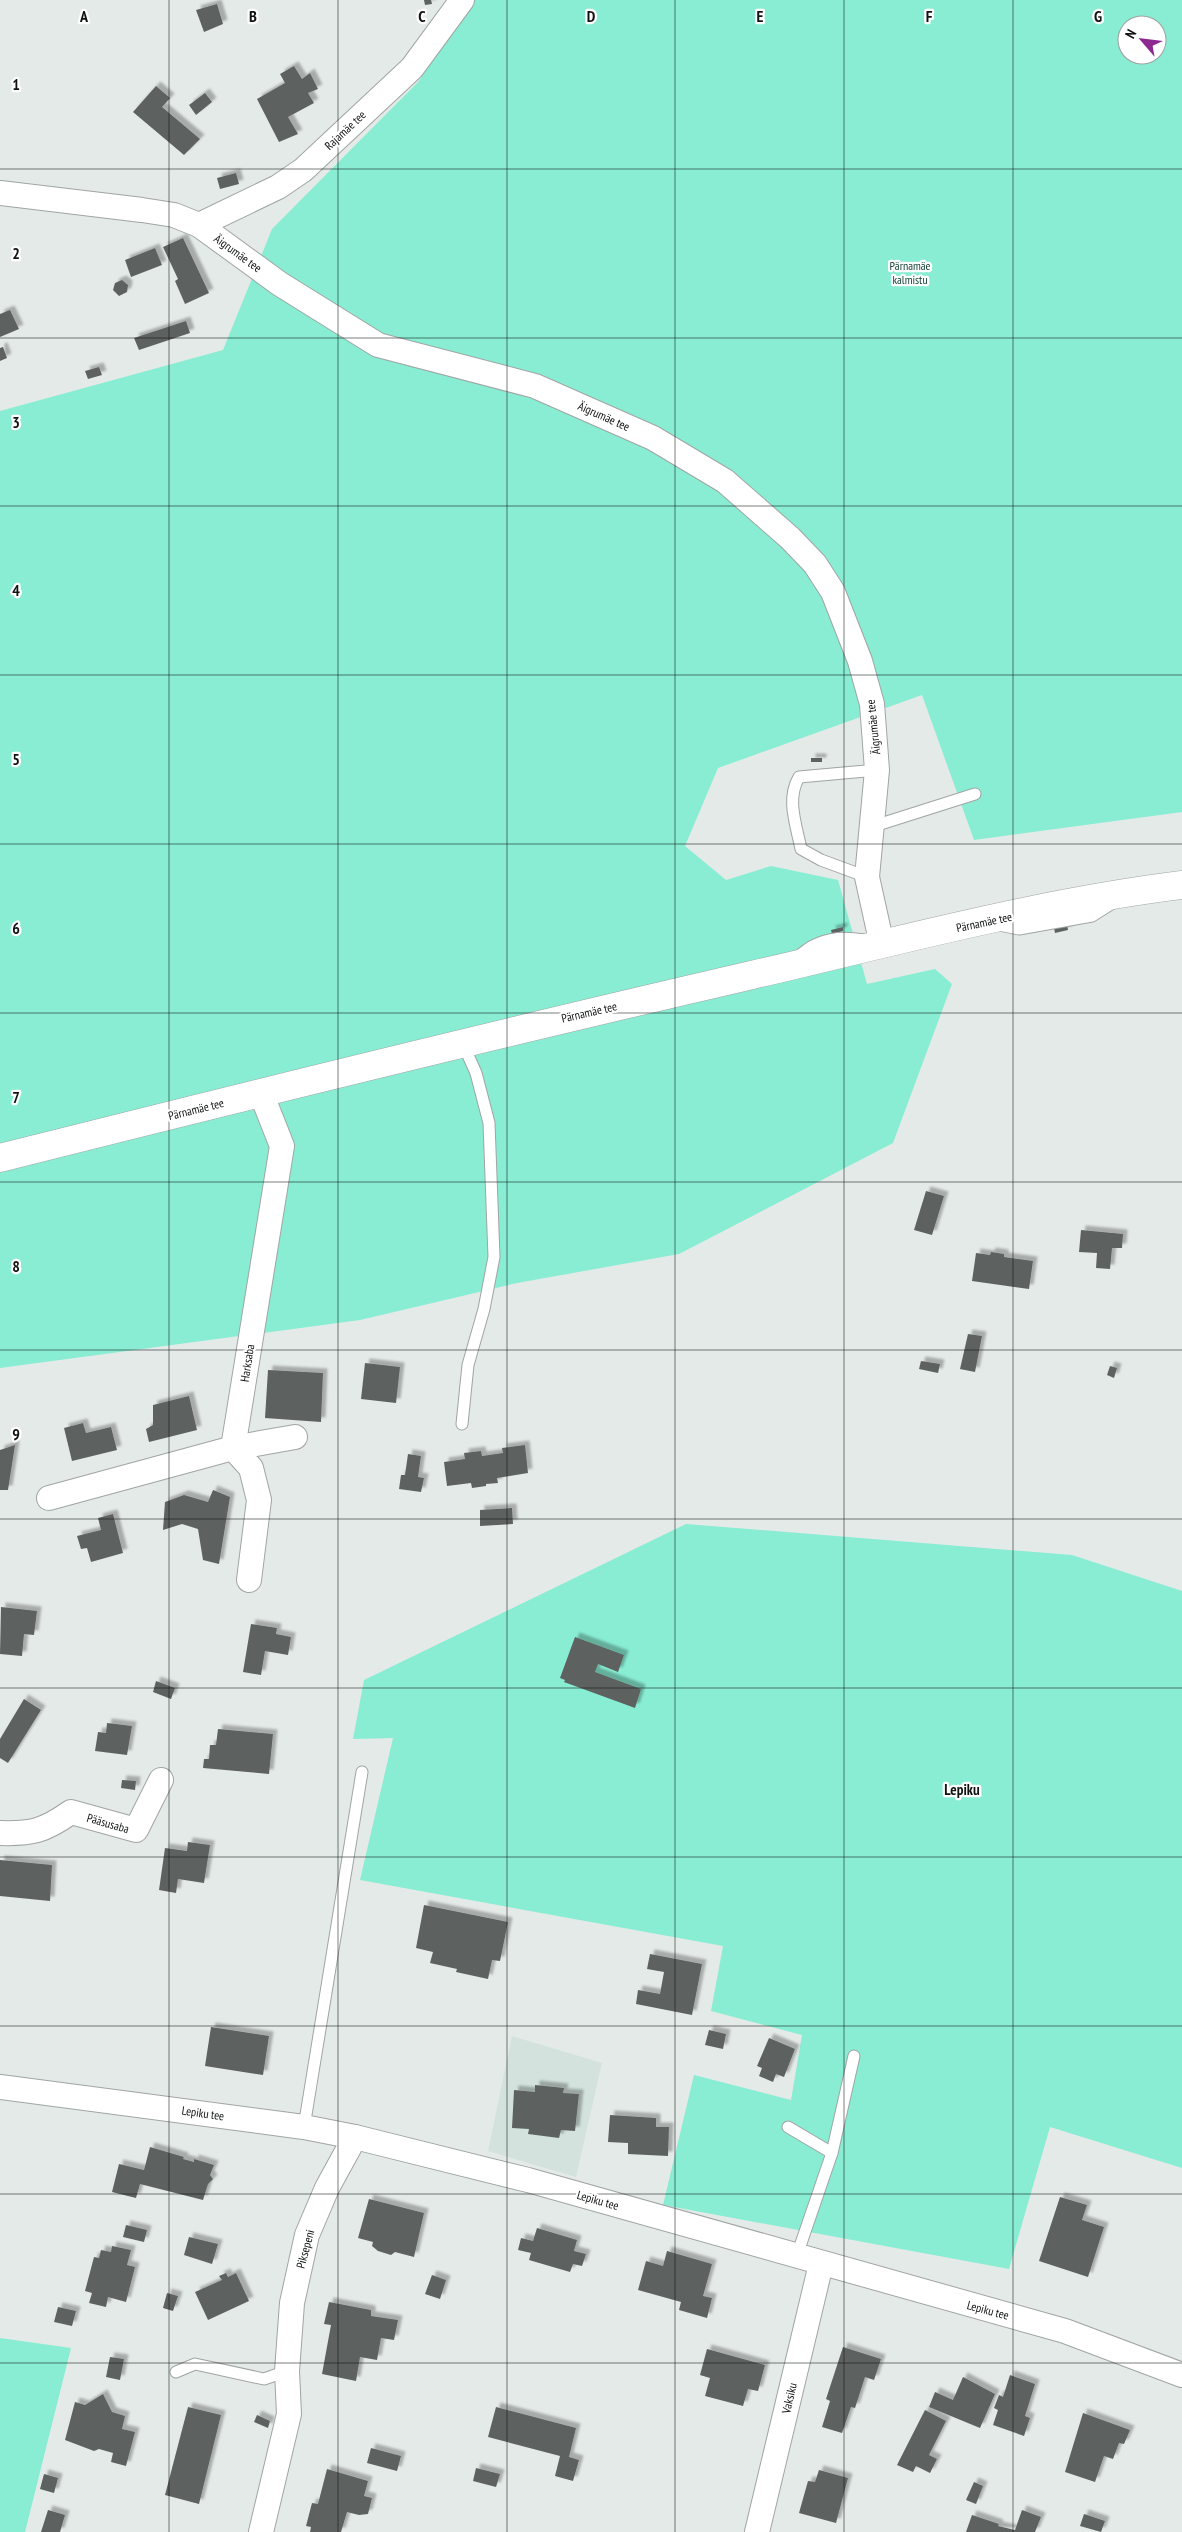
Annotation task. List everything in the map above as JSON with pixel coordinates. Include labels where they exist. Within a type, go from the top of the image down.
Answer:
[{"type":"main road","name":"Pärnamäe tee","points":[[0,1158],[462,1042],[789,966],[982,922],[1129,893],[1182,885]]},
{"type":"street","name":"Rajamäe tee","points":[[199,225],[278,187],[302,170],[412,68],[462,0]]},
{"type":"street","name":"Äigrumäe tee","points":[[0,193],[174,215],[199,225],[280,284],[378,344],[534,386],[653,438],[725,481],[790,538],[815,564],[833,592],[860,661],[872,704],[877,770],[867,877],[882,945]]},
{"type":"street","name":"Harksaba","points":[[233,1448],[282,1146],[261,1092]]},
{"type":"street","points":[[48,1498],[233,1448],[295,1437]]},
{"type":"street","points":[[233,1448],[252,1468],[260,1500],[249,1580]]},
{"type":"street","name":"Pääsusaba","points":[[0,1833],[30,1834],[50,1827],[71,1812],[136,1830],[161,1780]]},
{"type":"street","name":"Lepiku tee","points":[[0,2087],[304,2127],[355,2137],[528,2180],[797,2255],[821,2264],[1065,2331],[1182,2375]]},
{"type":"street","name":"Piksepeni","points":[[261,2532],[289,2414],[287,2371],[292,2304],[307,2235],[327,2188],[355,2137]]},
{"type":"street","name":"Vaksiku","points":[[757,2532],[821,2264]]},
{"type":"lane","points":[[867,877],[821,860],[801,849],[793,814],[792,789],[799,777],[877,770]]},
{"type":"lane","points":[[871,827],[974,794]]},
{"type":"lane","points":[[462,1042],[476,1073],[489,1123],[494,1257],[484,1309],[468,1366],[462,1424]]},
{"type":"lane","points":[[304,2127],[362,1772]]},
{"type":"lane","points":[[797,2255],[832,2153],[854,2056]]},
{"type":"lane","points":[[788,2127],[832,2153]]},
{"type":"lane","points":[[176,2372],[195,2364],[264,2379],[287,2371]]},
{"type":"shaded area","points":[[512,2036],[602,2063],[576,2177],[488,2151]]},
{"type":"green space","name":"Pärnamäe kalmistu","points":[[474,0],[1182,0],[1182,812],[974,840],[922,695],[718,768],[685,846],[726,880],[771,866],[838,880],[867,984],[935,969],[952,984],[893,1143],[679,1254],[517,1283],[360,1320],[0,1368],[0,411],[223,350],[272,229],[418,82]]},
{"type":"green space","points":[[686,1524],[1072,1555],[1182,1591],[1182,2168],[1050,2127],[1009,2269],[663,2205],[694,2075],[791,2100],[802,2035],[711,2011],[723,1946],[360,1880],[393,1738],[353,1739],[364,1680]]},
{"type":"green space","points":[[0,2338],[71,2348],[25,2532],[0,2532]]},
{"type":"building","points":[[424,0],[431,0],[432,4],[425,5]]},
{"type":"building","points":[[217,4],[223,24],[204,32],[196,10]]},
{"type":"building","points":[[294,66],[302,79],[310,73],[318,89],[308,93],[314,103],[288,117],[298,134],[279,142],[257,99],[285,83],[280,74]]},
{"type":"building","points":[[156,86],[170,98],[162,107],[200,139],[184,155],[133,112]]},
{"type":"building","points":[[205,93],[212,102],[196,115],[189,105]]},
{"type":"building","points":[[236,173],[239,184],[220,189],[217,178]]},
{"type":"building","points":[[183,238],[209,293],[185,304],[175,281],[178,279],[163,247]]},
{"type":"building","points":[[155,248],[162,265],[131,277],[125,260]]},
{"type":"building","points":[[122,280],[128,285],[127,292],[119,296],[113,290],[115,283]]},
{"type":"building","points":[[10,310],[19,329],[0,337],[0,314]]},
{"type":"building","points":[[186,321],[190,333],[139,350],[134,338]]},
{"type":"building","points":[[3,347],[7,358],[0,361],[0,348]]},
{"type":"building","points":[[99,367],[102,375],[88,379],[85,371]]},
{"type":"building","points":[[811,758],[822,758],[822,762],[811,762]]},
{"type":"building","points":[[1067,925],[1068,930],[1055,933],[1054,928]]},
{"type":"building","points":[[843,927],[843,931],[832,934],[831,930]]},
{"type":"building","points":[[926,1191],[944,1196],[932,1235],[914,1230]]},
{"type":"building","points":[[1081,1230],[1123,1234],[1122,1248],[1112,1248],[1110,1269],[1096,1268],[1097,1253],[1079,1252]]},
{"type":"building","points":[[991,1252],[1004,1254],[1004,1257],[1033,1261],[1029,1289],[972,1281],[976,1253],[990,1255]]},
{"type":"building","points":[[968,1334],[982,1336],[975,1372],[960,1369]]},
{"type":"building","points":[[921,1361],[940,1364],[938,1373],[919,1369]]},
{"type":"building","points":[[365,1363],[400,1367],[396,1403],[361,1399]]},
{"type":"building","points":[[1110,1366],[1117,1368],[1114,1378],[1107,1375]]},
{"type":"building","points":[[268,1370],[323,1373],[321,1422],[265,1418]]},
{"type":"building","points":[[189,1396],[197,1430],[149,1442],[146,1429],[153,1425],[153,1405]]},
{"type":"building","points":[[83,1423],[86,1433],[111,1427],[117,1450],[72,1461],[64,1428]]},
{"type":"building","points":[[15,1445],[8,1490],[0,1490],[0,1450]]},
{"type":"building","points":[[525,1445],[528,1473],[497,1478],[498,1483],[486,1484],[486,1486],[472,1488],[471,1483],[447,1486],[444,1462],[465,1459],[464,1453],[481,1451],[482,1456],[503,1453],[502,1448]]},
{"type":"building","points":[[408,1454],[421,1456],[418,1477],[424,1478],[421,1492],[399,1489],[401,1475],[405,1475]]},
{"type":"building","points":[[213,1490],[230,1497],[219,1564],[203,1560],[198,1529],[182,1524],[163,1530],[165,1502],[184,1495],[208,1502]]},
{"type":"building","points":[[512,1508],[513,1524],[480,1526],[480,1510]]},
{"type":"building","points":[[113,1514],[123,1553],[91,1562],[87,1548],[81,1549],[77,1536],[101,1530],[98,1518]]},
{"type":"building","points":[[1,1607],[37,1611],[34,1635],[24,1634],[22,1656],[0,1654]]},
{"type":"building","points":[[251,1624],[277,1628],[276,1634],[291,1637],[288,1655],[265,1651],[261,1675],[243,1672]]},
{"type":"building","points":[[575,1637],[624,1655],[618,1672],[598,1664],[595,1672],[641,1689],[635,1708],[564,1682],[565,1680],[560,1678]]},
{"type":"building","points":[[156,1681],[175,1688],[171,1699],[153,1692]]},
{"type":"building","points":[[24,1699],[41,1710],[8,1763],[0,1758],[0,1739]]},
{"type":"building","points":[[107,1723],[132,1726],[127,1755],[95,1751],[98,1732],[106,1733]]},
{"type":"building","points":[[218,1729],[273,1734],[269,1774],[203,1768],[204,1759],[209,1759],[210,1745],[216,1745]]},
{"type":"building","points":[[122,1780],[136,1781],[135,1790],[121,1788]]},
{"type":"building","points":[[188,1842],[210,1845],[204,1883],[178,1879],[176,1893],[159,1890],[165,1848],[187,1851]]},
{"type":"building","points":[[0,1860],[52,1865],[50,1901],[0,1896]]},
{"type":"building","points":[[424,1905],[508,1922],[500,1961],[492,1960],[488,1979],[456,1972],[457,1969],[430,1963],[433,1952],[416,1948]]},
{"type":"building","points":[[650,1954],[702,1964],[692,2015],[636,2004],[638,1990],[660,1994],[664,1972],[647,1969]]},
{"type":"building","points":[[211,2027],[269,2036],[263,2075],[205,2066]]},
{"type":"building","points":[[709,2030],[726,2034],[723,2049],[705,2045]]},
{"type":"building","points":[[769,2038],[795,2049],[784,2077],[776,2074],[773,2082],[759,2076],[762,2068],[757,2066]]},
{"type":"building","points":[[535,2085],[564,2088],[563,2093],[579,2094],[575,2131],[561,2130],[559,2138],[528,2134],[529,2129],[512,2128],[514,2090],[535,2092]]},
{"type":"building","points":[[610,2115],[656,2118],[656,2127],[669,2127],[668,2156],[628,2154],[628,2143],[608,2142]]},
{"type":"building","points":[[150,2147],[184,2157],[183,2159],[194,2162],[194,2159],[214,2165],[210,2175],[213,2179],[208,2184],[203,2200],[140,2184],[136,2198],[112,2192],[119,2164],[144,2170]]},
{"type":"building","points":[[1060,2197],[1087,2205],[1082,2220],[1104,2227],[1088,2277],[1039,2261]]},
{"type":"building","points":[[369,2199],[424,2213],[414,2257],[395,2252],[391,2255],[378,2251],[372,2246],[373,2242],[358,2238]]},
{"type":"building","points":[[126,2225],[147,2230],[144,2242],[123,2237]]},
{"type":"building","points":[[537,2228],[577,2240],[574,2251],[586,2254],[582,2266],[573,2264],[570,2272],[529,2260],[531,2253],[518,2250],[521,2238],[533,2241]]},
{"type":"building","points":[[189,2237],[218,2244],[212,2264],[184,2255]]},
{"type":"building","points":[[112,2246],[131,2250],[127,2265],[135,2267],[126,2302],[108,2297],[106,2307],[89,2303],[92,2293],[85,2291],[94,2257],[99,2258],[101,2250],[111,2252]]},
{"type":"building","points":[[667,2251],[712,2264],[703,2296],[712,2298],[707,2318],[679,2310],[681,2302],[638,2290],[646,2261],[663,2266]]},
{"type":"building","points":[[226,2273],[228,2277],[236,2273],[249,2301],[208,2320],[195,2292],[222,2280],[219,2276]]},
{"type":"building","points":[[432,2275],[446,2280],[440,2299],[425,2294]]},
{"type":"building","points":[[167,2293],[178,2296],[173,2311],[163,2308]]},
{"type":"building","points":[[329,2302],[371,2310],[371,2316],[398,2320],[394,2340],[381,2338],[377,2360],[360,2357],[356,2381],[322,2374],[331,2325],[324,2324]]},
{"type":"building","points":[[58,2307],[76,2311],[72,2326],[54,2322]]},
{"type":"building","points":[[843,2347],[881,2359],[874,2380],[865,2377],[855,2408],[851,2407],[842,2433],[822,2427],[830,2401],[826,2399]]},
{"type":"building","points":[[707,2349],[765,2365],[758,2391],[748,2389],[743,2406],[705,2396],[710,2378],[700,2375]]},
{"type":"building","points":[[110,2357],[124,2359],[120,2380],[106,2377]]},
{"type":"building","points":[[1010,2375],[1035,2384],[1025,2416],[1030,2418],[1024,2436],[993,2425],[998,2410],[994,2408],[999,2395],[1003,2397]]},
{"type":"building","points":[[963,2377],[995,2394],[980,2428],[929,2407],[935,2392],[953,2400]]},
{"type":"building","points":[[103,2394],[112,2412],[125,2416],[122,2429],[135,2432],[126,2466],[111,2462],[113,2453],[99,2449],[94,2451],[65,2440],[75,2402],[85,2405]]},
{"type":"building","points":[[188,2407],[221,2415],[199,2504],[165,2495]]},
{"type":"building","points":[[496,2407],[576,2428],[569,2457],[579,2460],[573,2481],[555,2476],[560,2456],[488,2437]]},
{"type":"building","points":[[925,2410],[946,2421],[929,2455],[937,2459],[930,2473],[916,2466],[913,2472],[897,2465]]},
{"type":"building","points":[[1083,2413],[1130,2430],[1124,2444],[1119,2443],[1113,2459],[1104,2456],[1095,2482],[1065,2472]]},
{"type":"building","points":[[257,2415],[270,2421],[268,2428],[254,2422]]},
{"type":"building","points":[[371,2448],[401,2456],[397,2471],[367,2463]]},
{"type":"building","points":[[476,2468],[500,2474],[496,2487],[473,2481]]},
{"type":"building","points":[[327,2469],[368,2481],[364,2496],[372,2498],[368,2514],[359,2515],[347,2512],[341,2532],[310,2532],[311,2527],[306,2526],[312,2503],[318,2504]]},
{"type":"building","points":[[819,2470],[848,2478],[836,2523],[799,2513],[808,2481],[815,2482]]},
{"type":"building","points":[[44,2474],[58,2478],[54,2493],[40,2489]]},
{"type":"building","points":[[974,2482],[983,2486],[976,2504],[966,2500]]},
{"type":"building","points":[[48,2510],[65,2515],[60,2532],[41,2532]]},
{"type":"building","points":[[1022,2510],[1041,2517],[1035,2532],[966,2532],[972,2515],[999,2524],[998,2526],[1015,2530]]},
{"type":"building","points":[[1084,2514],[1105,2521],[1101,2532],[1080,2526]]},
{"type":"district","name":"Lepiku","points":[[962,1789]]}]
